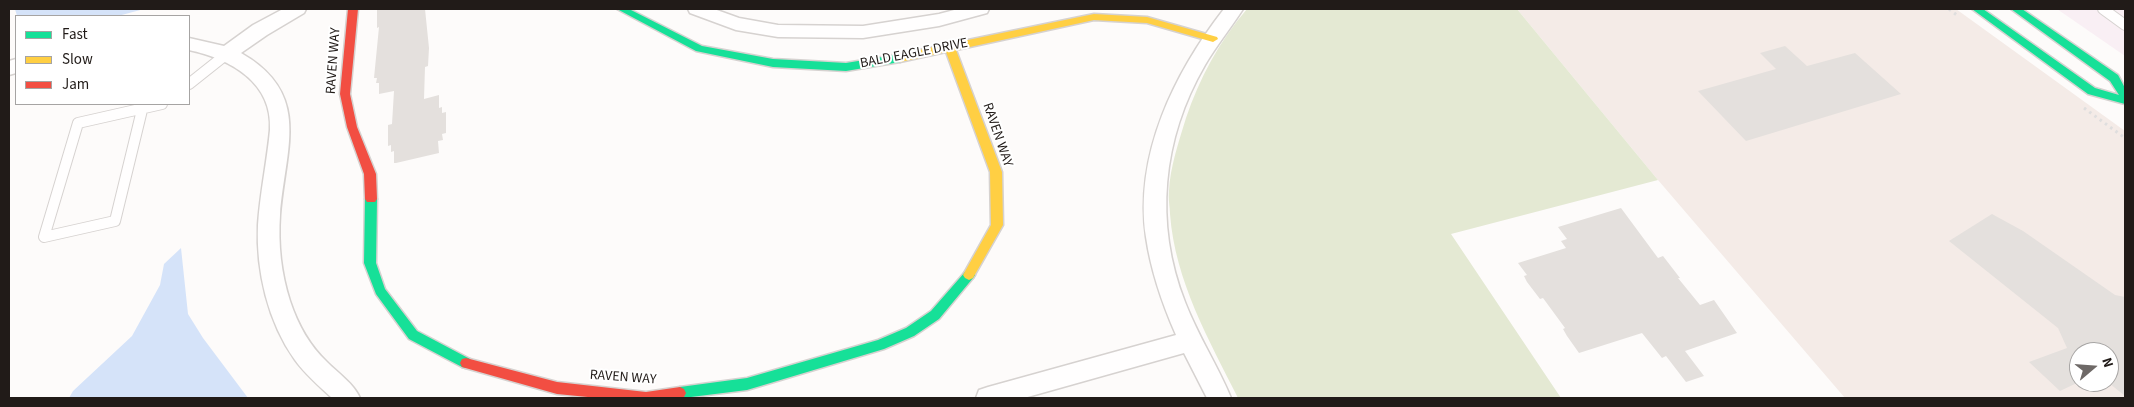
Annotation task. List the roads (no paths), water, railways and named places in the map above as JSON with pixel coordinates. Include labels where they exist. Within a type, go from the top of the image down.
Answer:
[{"type":"street","points":[[228,53],[260,30],[297,9]]},
{"type":"street","name":"RAVEN WAY","points":[[353,9],[345,94],[352,126],[370,174],[370,263],[380,291],[414,335],[471,365],[557,388],[646,398],[747,384],[880,345],[910,332],[935,315],[974,269],[997,225],[996,172],[950,48]]},
{"type":"street","name":"BALD EAGLE DRIVE","points":[[622,9],[700,49],[773,62],[846,67],[950,48],[1094,18],[1147,20],[1213,39]]},
{"type":"street","points":[[697,9],[736,24],[778,31],[854,32],[939,20],[980,9]]},
{"type":"street","points":[[1219,398],[1190,341],[1162,268],[1158,240],[1156,184],[1160,157],[1178,102],[1194,66],[1234,9]]},
{"type":"street","points":[[1977,9],[2092,91],[2125,98]]},
{"type":"street","points":[[2016,9],[2114,78],[2125,98]]},
{"type":"street","points":[[190,44],[211,47],[228,53],[254,69],[266,82],[274,96],[280,117],[269,226],[269,249],[280,302],[290,329],[303,352],[348,398]]},
{"type":"street","points":[[988,398],[1190,341]]},
{"type":"lane","points":[[2104,9],[2125,25]]},
{"type":"lane","points":[[190,83],[228,53]]},
{"type":"lane","points":[[142,110],[115,221],[44,238],[78,123],[159,105]]},
{"type":"water","points":[[15,9],[144,9],[122,15],[17,15]]},
{"type":"water","points":[[181,248],[188,314],[203,338],[248,398],[69,398],[73,391],[132,336],[160,285],[164,264]]}]
